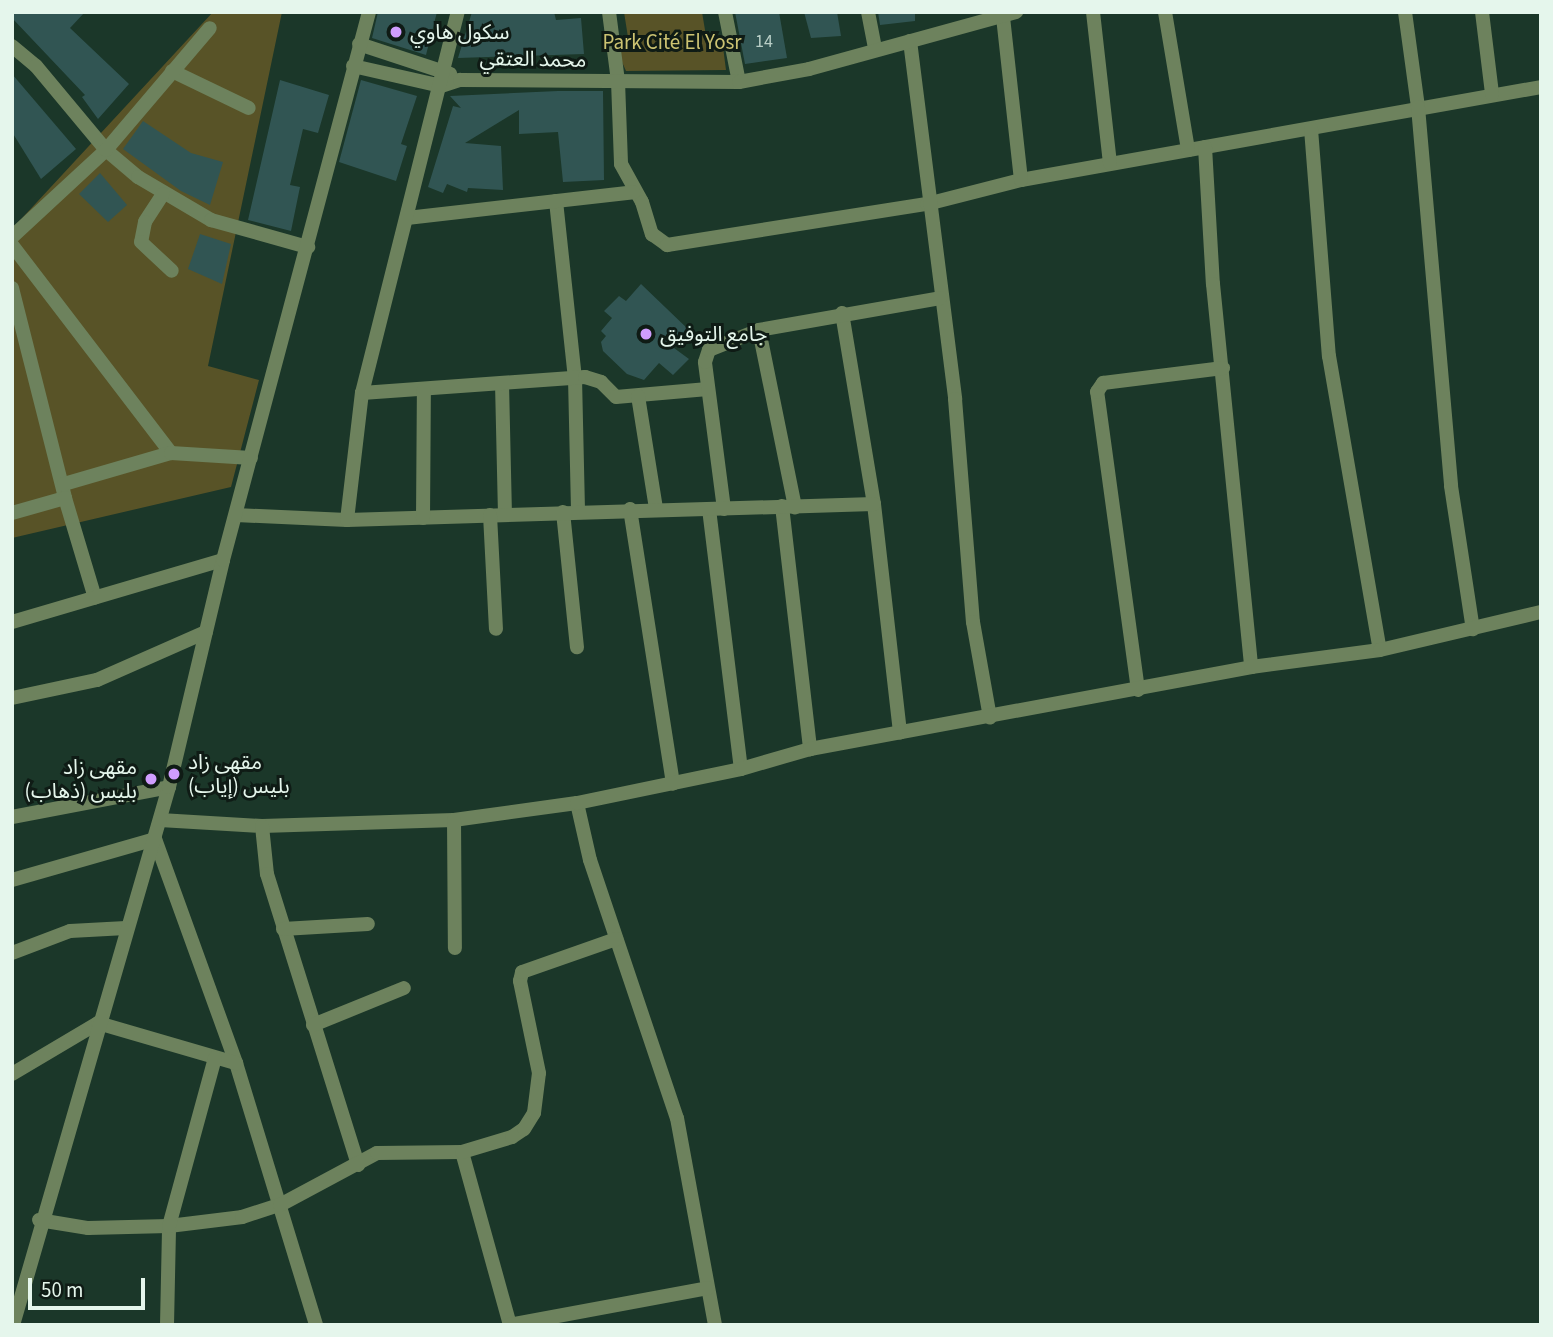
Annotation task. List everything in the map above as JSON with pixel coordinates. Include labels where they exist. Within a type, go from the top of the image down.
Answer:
[{"type":"street","points":[[13,1325],[40,1220],[155,839],[223,560],[369,12]]},
{"type":"street","points":[[347,520],[362,393],[458,12]]},
{"type":"street","points":[[609,12],[618,81],[621,164],[634,192],[642,202],[652,234],[667,245],[928,204],[1021,180],[1110,163],[1541,87]]},
{"type":"street","points":[[725,12],[739,82]]},
{"type":"street","points":[[868,12],[875,48]]},
{"type":"street","points":[[1093,12],[1110,163]]},
{"type":"street","points":[[1405,12],[1418,107],[1451,486],[1473,629]]},
{"type":"street","points":[[1482,12],[1492,94]]},
{"type":"street","points":[[1169,13],[1188,150]]},
{"type":"street","points":[[1010,15],[1021,180]]},
{"type":"street","name":"محمد العتقي","points":[[441,86],[460,80],[739,82],[809,69],[985,17],[1010,15]]},
{"type":"street","points":[[12,237],[106,150],[210,27]]},
{"type":"street","points":[[910,41],[966,508],[973,622],[990,717]]},
{"type":"street","name":"محمد العتقي","points":[[359,44],[444,70],[460,80]]},
{"type":"street","points":[[12,46],[36,66],[106,150],[163,194],[234,229],[308,247]]},
{"type":"street","points":[[354,66],[441,86]]},
{"type":"street","points":[[172,71],[249,108]]},
{"type":"street","points":[[1311,129],[1329,356],[1380,650]]},
{"type":"street","points":[[1205,147],[1251,667]]},
{"type":"street","points":[[407,218],[634,192]]},
{"type":"street","points":[[163,194],[145,222],[141,242],[172,271]]},
{"type":"street","points":[[556,201],[575,378],[578,511]]},
{"type":"street","points":[[12,245],[172,453]]},
{"type":"street","points":[[12,288],[64,491],[95,598]]},
{"type":"street","points":[[741,769],[716,509],[705,362],[709,350],[759,330],[842,313],[940,298]]},
{"type":"street","points":[[842,313],[874,504],[900,733]]},
{"type":"street","points":[[759,330],[789,507],[810,749]]},
{"type":"street","points":[[1138,690],[1097,392],[1102,383],[1223,368]]},
{"type":"street","points":[[362,393],[575,378],[597,379],[616,397],[708,389]]},
{"type":"street","points":[[496,629],[502,383]]},
{"type":"street","points":[[423,518],[424,388]]},
{"type":"street","points":[[638,396],[656,509]]},
{"type":"street","points":[[12,513],[64,491],[172,453],[251,458]]},
{"type":"street","points":[[236,515],[347,520],[630,509],[874,504]]},
{"type":"street","points":[[630,509],[673,784]]},
{"type":"street","points":[[563,512],[577,647]]},
{"type":"street","points":[[12,622],[223,560]]},
{"type":"street","points":[[160,820],[262,826],[454,820],[577,803],[741,769],[810,749],[1251,667],[1380,650],[1541,612]]},
{"type":"street","points":[[12,698],[97,680],[206,632]]},
{"type":"street","points":[[12,817],[169,787]]},
{"type":"street","points":[[577,803],[616,939],[677,1118],[714,1325]]},
{"type":"street","points":[[454,820],[455,948]]},
{"type":"street","points":[[262,826],[267,874],[358,1165]]},
{"type":"street","points":[[12,880],[155,839]]},
{"type":"street","points":[[155,839],[236,1063],[316,1325]]},
{"type":"street","points":[[284,929],[368,924]]},
{"type":"street","points":[[12,953],[70,931],[126,928]]},
{"type":"street","points":[[40,1220],[88,1228],[169,1226],[242,1217],[280,1205],[377,1153],[462,1152],[512,1137],[524,1129],[534,1113],[539,1073],[520,981],[522,972],[616,939]]},
{"type":"street","points":[[313,1025],[404,988]]},
{"type":"street","points":[[12,1074],[98,1023],[236,1063]]},
{"type":"street","points":[[167,1325],[169,1226],[215,1058]]},
{"type":"street","points":[[462,1152],[509,1325],[708,1289]]},
{"type":"green space","points":[[213,12],[282,12],[208,366],[259,380],[231,487],[12,538],[12,229]]},
{"type":"green space","name":"Park Cité El Yosr","points":[[624,12],[702,12],[708,48],[723,47],[726,70],[626,71],[618,53],[630,50]]},
{"type":"building","points":[[12,12],[85,12],[70,28],[129,84],[98,119],[82,97],[85,95],[12,18]]},
{"type":"building","points":[[378,12],[437,12],[426,55],[372,38]]},
{"type":"building","points":[[472,12],[554,12],[556,20],[581,18],[584,54],[458,58]]},
{"type":"building","points":[[735,12],[779,12],[787,58],[745,64]]},
{"type":"building","points":[[804,12],[837,12],[841,36],[811,38]]},
{"type":"building","points":[[878,12],[915,12],[915,21],[880,25]]},
{"type":"building","points":[[12,74],[76,149],[41,179],[12,132]]},
{"type":"building","points":[[280,80],[329,95],[318,133],[303,129],[290,185],[300,187],[291,231],[248,220]]},
{"type":"building","points":[[361,80],[417,96],[401,144],[407,146],[396,181],[339,162]]},
{"type":"building","points":[[603,91],[604,180],[563,182],[558,132],[519,134],[519,110],[465,143],[501,146],[503,190],[468,188],[467,192],[447,184],[443,193],[428,187],[453,106],[461,108],[450,96]]},
{"type":"building","points":[[143,121],[191,153],[223,162],[210,205],[181,191],[123,149]]},
{"type":"building","points":[[100,173],[127,205],[108,222],[79,194]]},
{"type":"building","points":[[200,234],[231,244],[222,284],[188,269]]},
{"type":"building","name":"جامع التوفيق","points":[[641,284],[690,331],[674,348],[689,359],[673,375],[659,363],[644,380],[627,374],[603,351],[601,342],[606,336],[601,331],[612,318],[604,311],[619,296],[626,301]]},
{"type":"place","name":"سكول هاوي","points":[[396,32]]},
{"type":"place","name":"جامع التوفيق","points":[[646,334]]},
{"type":"place","name":"مقهى زاد بليس (إياب)","points":[[174,774]]},
{"type":"place","name":"مقهى زاد بليس (ذهاب)","points":[[151,779]]}]
